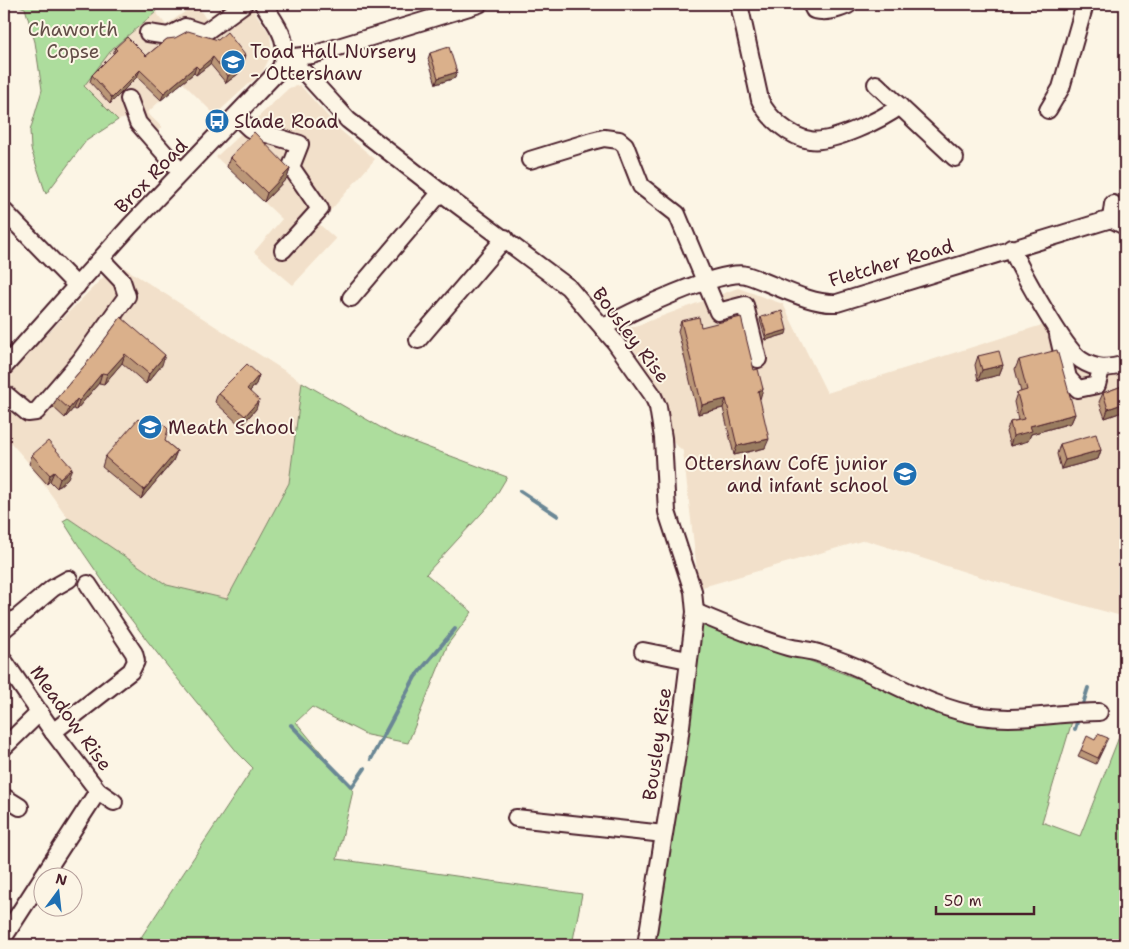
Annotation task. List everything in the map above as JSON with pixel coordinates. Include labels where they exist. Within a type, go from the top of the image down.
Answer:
[{"type":"street","points":[[148,33],[168,36],[185,27],[204,33],[244,4]]},
{"type":"street","points":[[263,4],[280,29],[285,58],[312,55],[479,4]]},
{"type":"street","points":[[739,4],[760,100],[764,110],[768,116],[800,138],[811,141],[824,140],[864,127],[889,115],[900,106]]},
{"type":"street","points":[[811,4],[814,10],[821,12],[834,11],[848,5]]},
{"type":"street","points":[[1049,110],[1061,88],[1085,4]]},
{"type":"street","name":"Brox Road","points":[[4,367],[181,172],[280,69],[285,58]]},
{"type":"street","name":"Bousley Rise","points":[[285,58],[306,74],[348,120],[568,287],[603,328],[652,394],[658,407],[664,438],[667,512],[693,591],[695,612],[679,742],[646,945]]},
{"type":"street","points":[[876,84],[955,158]]},
{"type":"street","points":[[129,99],[138,123],[181,172]]},
{"type":"street","points":[[236,116],[250,129],[300,144],[291,167],[320,209],[283,250]]},
{"type":"street","points":[[530,160],[604,138],[619,140],[625,145],[641,186],[677,214],[718,312],[744,304],[758,359]]},
{"type":"street","points":[[350,298],[441,192]]},
{"type":"street","points":[[4,211],[77,286]]},
{"type":"street","name":"Fletcher Road","points":[[603,328],[626,314],[724,275],[736,273],[814,299],[837,303],[1116,216]]},
{"type":"street","points":[[418,340],[504,238]]},
{"type":"street","points":[[1011,248],[1020,270],[1056,328],[1080,359],[1101,369],[1125,364]]},
{"type":"street","points":[[4,393],[28,413],[36,412],[80,361],[122,304],[127,296],[122,281],[101,260]]},
{"type":"street","points":[[1056,328],[1068,378],[1078,389],[1097,385],[1101,369]]},
{"type":"street","points":[[4,629],[53,588],[69,580]]},
{"type":"street","points":[[53,732],[131,671],[136,661],[134,653],[88,584]]},
{"type":"street","points":[[695,612],[735,629],[789,647],[821,653],[924,700],[979,715],[1015,719],[1086,712]]},
{"type":"street","points":[[643,651],[688,660]]},
{"type":"street","name":"Meadow Rise","points":[[4,661],[53,732],[98,791],[50,866]]},
{"type":"street","points":[[4,747],[40,712]]},
{"type":"street","points":[[98,791],[114,802]]},
{"type":"street","points":[[4,797],[20,807]]},
{"type":"street","points":[[516,818],[664,834]]},
{"type":"street","name":"Meadow Rise","points":[[4,937],[8,920],[32,891]]},
{"type":"shaded area","points":[[196,4],[206,19],[226,4],[249,4],[270,34],[272,53],[263,71],[215,115],[178,78],[173,89],[147,113],[162,127],[155,133],[127,118],[118,120],[83,86],[113,48],[156,12],[166,25]]},
{"type":"shaded area","points":[[300,85],[340,130],[375,159],[319,224],[336,239],[293,285],[254,252],[282,219],[216,157],[289,88]]},
{"type":"shaded area","name":"Meath School","points":[[117,263],[302,382],[289,483],[227,599],[167,585],[68,518],[26,460],[4,435],[4,378]]},
{"type":"shaded area","name":"Ottershaw CofE junior and infant school","points":[[738,288],[783,304],[827,393],[1042,325],[1095,380],[1125,371],[1125,498],[1123,505],[1125,524],[1125,617],[984,578],[865,540],[699,588],[683,451],[673,442],[667,409],[653,378],[627,340],[630,328]]},
{"type":"green space","name":"Chaworth Copse","points":[[12,4],[150,4],[156,12],[113,48],[84,86],[118,120],[86,141],[46,194],[31,149],[30,131],[42,90],[35,42],[25,8]]},
{"type":"green space","points":[[302,382],[392,434],[507,477],[492,502],[426,574],[472,612],[448,644],[408,743],[367,735],[312,707],[296,722],[353,791],[337,859],[582,894],[572,945],[136,945],[253,768],[238,753],[169,669],[103,582],[63,521],[68,518],[167,585],[227,599],[289,483]]},
{"type":"green space","points":[[699,623],[751,639],[987,727],[1073,718],[1042,822],[1080,836],[1125,722],[1125,945],[654,945]]},
{"type":"building","points":[[188,31],[218,40],[227,32],[245,55],[236,62],[240,67],[228,76],[213,57],[199,69],[196,66],[164,93],[140,70],[112,98],[92,75],[127,37],[146,56],[167,39],[175,38]]},
{"type":"building","points":[[449,47],[457,72],[438,78],[430,53]]},
{"type":"building","points":[[254,132],[290,169],[267,193],[230,157]]},
{"type":"building","points":[[782,311],[787,330],[767,336],[761,317]]},
{"type":"building","points":[[121,317],[165,355],[149,374],[125,354],[107,374],[102,373],[79,401],[77,399],[69,409],[57,398],[91,358]]},
{"type":"building","points":[[699,317],[701,327],[741,317],[754,370],[758,369],[763,389],[758,391],[769,439],[737,446],[726,399],[702,405],[681,321]]},
{"type":"building","points":[[1057,350],[1075,414],[1030,426],[1032,431],[1013,436],[1010,422],[1024,419],[1017,393],[1027,390],[1019,360]]},
{"type":"building","points":[[999,351],[1003,365],[982,370],[978,356]]},
{"type":"building","points":[[247,364],[259,375],[247,389],[259,400],[245,416],[218,393]]},
{"type":"building","points":[[1125,385],[1125,403],[1108,409],[1103,393]]},
{"type":"building","points":[[138,419],[151,429],[158,424],[163,424],[168,429],[165,441],[177,451],[144,490],[105,457]]},
{"type":"building","points":[[1096,434],[1101,450],[1065,460],[1060,444]]},
{"type":"building","points":[[48,441],[72,468],[60,479],[54,472],[50,475],[32,455]]},
{"type":"building","points":[[1098,734],[1108,738],[1098,758],[1081,750],[1087,736],[1095,740]]},
{"type":"waterway","points":[[520,491],[558,516]]},
{"type":"waterway","points":[[371,759],[415,677],[455,629]]},
{"type":"waterway","points":[[1082,707],[1088,688]]},
{"type":"waterway","points":[[1075,729],[1079,716]]},
{"type":"waterway","points":[[291,725],[352,787],[365,768]]},
{"type":"place","name":"Toad Hall Nursery - Ottershaw","points":[[233,62]]},
{"type":"place","name":"Slade Road","points":[[217,121]]},
{"type":"place","name":"Meath School","points":[[150,427]]},
{"type":"place","name":"Ottershaw CofE junior and infant school","points":[[905,474]]}]
